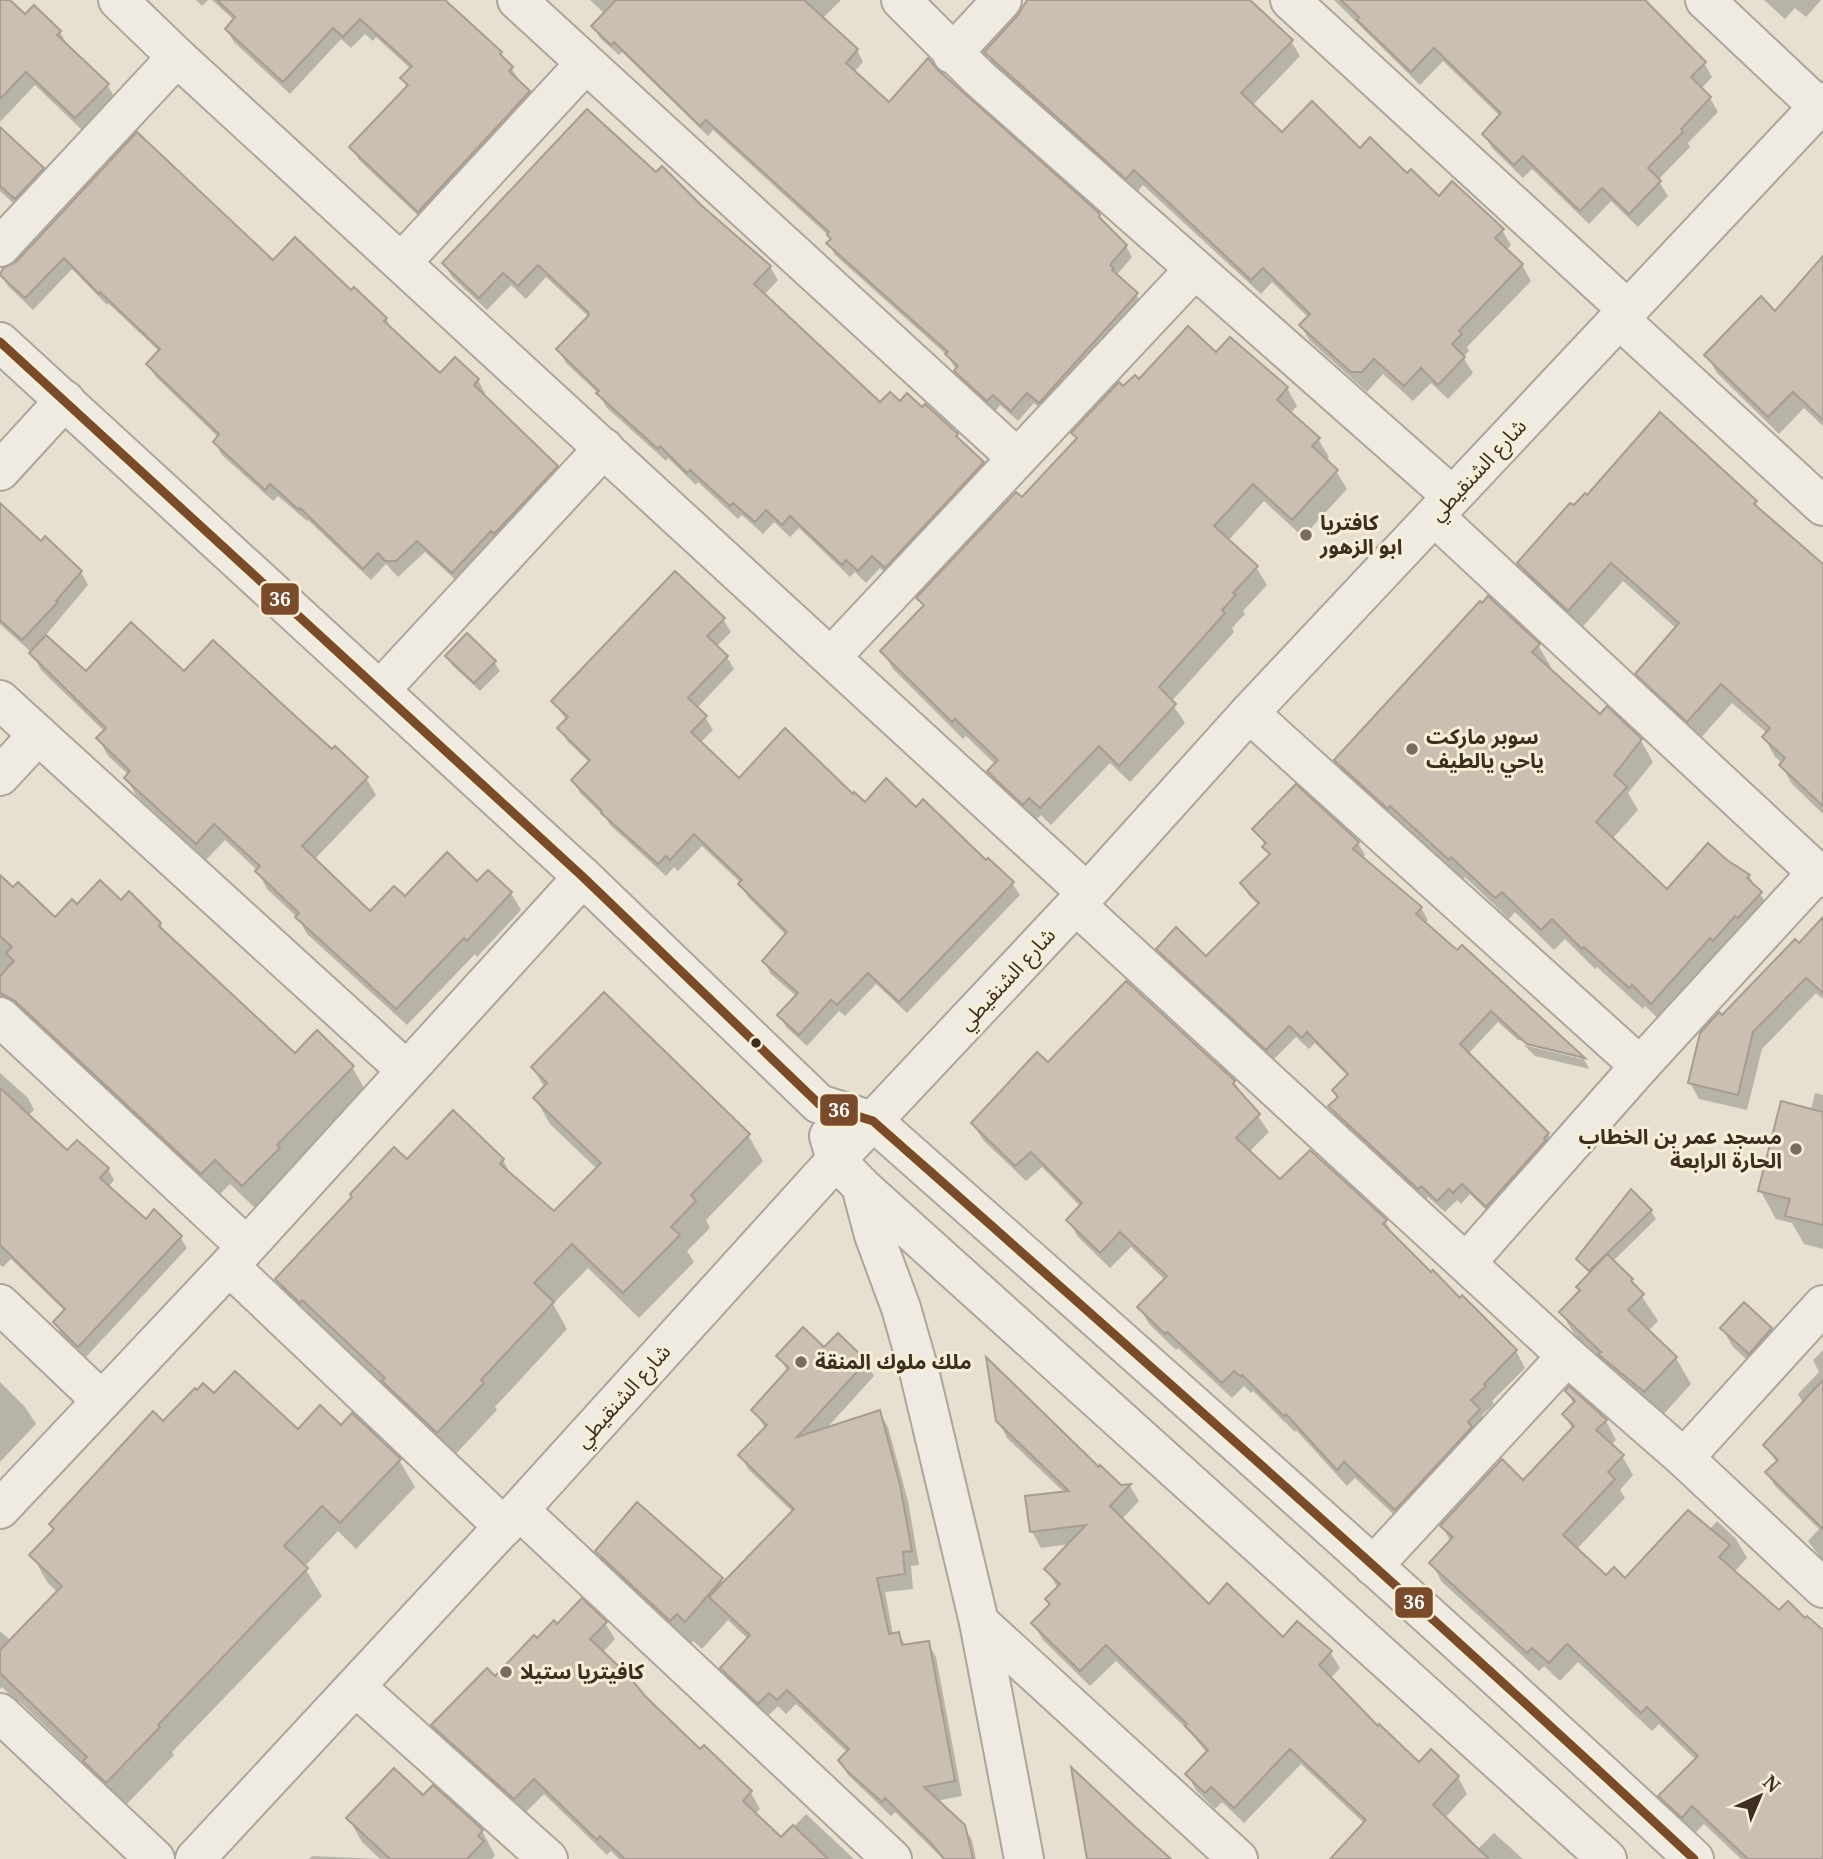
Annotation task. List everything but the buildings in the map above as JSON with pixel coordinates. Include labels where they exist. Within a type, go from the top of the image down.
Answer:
[{"type":"street","points":[[118,0],[832,656],[1082,899],[1466,1263],[1684,1458],[1823,1588]]},
{"type":"street","points":[[517,0],[1017,458]]},
{"type":"street","points":[[901,0],[952,54],[1194,270],[1443,506],[1820,876],[1640,1066],[1466,1263]]},
{"type":"street","points":[[952,54],[1002,0]]},
{"type":"street","points":[[1290,0],[1823,506]]},
{"type":"street","points":[[1705,0],[1821,107]]},
{"type":"street","points":[[0,247],[177,57]]},
{"type":"street","points":[[402,262],[585,64]]},
{"type":"street","name":"شارع الشنقيطي","points":[[196,1858],[512,1518],[849,1173],[873,1121],[1082,899],[1249,713],[1821,107]]},
{"type":"street","points":[[832,656],[1194,270]]},
{"type":"street","points":[[0,342],[381,689],[583,877],[819,1104],[874,1235],[901,1308],[919,1371],[979,1622],[1024,1859]]},
{"type":"street","points":[[0,471],[65,400]]},
{"type":"street","points":[[381,689],[604,448]]},
{"type":"street","points":[[0,701],[405,1069]]},
{"type":"street","points":[[1249,713],[1640,1066]]},
{"type":"street","points":[[0,776],[38,735]]},
{"type":"street","points":[[0,1509],[237,1256],[583,877]]},
{"type":"street","points":[[0,1017],[237,1256],[512,1518],[892,1859]]},
{"type":"street","points":[[819,1104],[873,1121],[1373,1566],[1694,1859]]},
{"type":"street","points":[[849,1173],[1607,1859]]},
{"type":"street","points":[[0,1304],[102,1401]]},
{"type":"street","points":[[1684,1458],[1823,1305]]},
{"type":"street","points":[[1373,1566],[1567,1356]]},
{"type":"street","points":[[979,1622],[1238,1859]]},
{"type":"street","points":[[356,1686],[548,1859]]},
{"type":"street","points":[[0,1713],[155,1859]]},
{"type":"transit line","name":"36","points":[[0,342],[583,877],[819,1104],[873,1121],[1389,1580],[1694,1859]]},
{"type":"place","name":"كافتريا ابو الزهور","points":[[1306,535]]},
{"type":"place","name":"سوبر ماركت ياحي يالطيف","points":[[1412,749]]},
{"type":"place","name":"مسجد عمر بن الخطاب الحارة الرابعة","points":[[1796,1149]]},
{"type":"place","name":"ملك ملوك المنقة","points":[[801,1362]]},
{"type":"place","name":"كافيتريا ستيلا","points":[[506,1672]]}]
